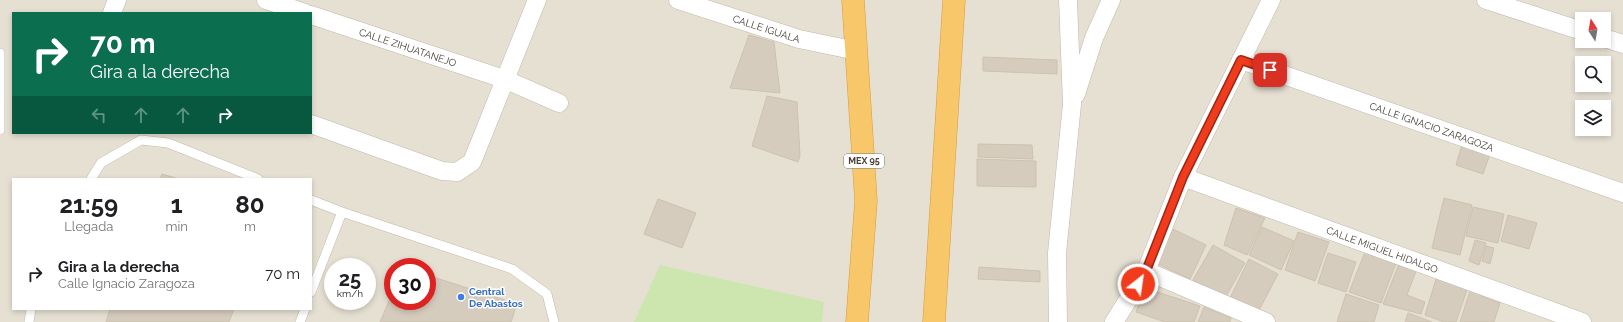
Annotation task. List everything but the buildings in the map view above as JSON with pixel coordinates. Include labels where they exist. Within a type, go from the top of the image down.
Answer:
[{"type":"highway","name":"MEX 95","points":[[853,0],[866,201],[857,322]]},
{"type":"highway","points":[[934,322],[954,0]]},
{"type":"street","points":[[112,12],[117,0]]},
{"type":"street","points":[[312,124],[442,171],[457,172],[472,162],[504,79],[537,0]]},
{"type":"street","name":"CALLE IGUALA","points":[[678,0],[799,39],[857,51]]},
{"type":"street","points":[[1058,322],[1057,252],[1072,104],[1068,0]]},
{"type":"street","points":[[1072,104],[1094,38],[1111,0]]},
{"type":"street","points":[[1114,322],[1146,271],[1183,177],[1271,0]]},
{"type":"street","points":[[1486,0],[1575,29]]},
{"type":"street","points":[[273,1],[302,12]]},
{"type":"street","name":"CALLE ZIHUATANEJO","points":[[312,15],[504,79],[559,103]]},
{"type":"street","points":[[1611,40],[1623,44]]},
{"type":"street","name":"CALLE IGNACIO ZARAGOZA","points":[[1241,60],[1623,191]]},
{"type":"street","name":"CALLE MIGUEL HIDALGO","points":[[1183,177],[1582,322]]},
{"type":"street","points":[[1146,271],[1266,322]]},
{"type":"lane","points":[[0,53],[0,130]]},
{"type":"lane","points":[[92,178],[101,163],[140,136],[168,143],[256,178]]},
{"type":"lane","points":[[312,200],[342,212],[512,269],[547,294],[554,322]]},
{"type":"lane","points":[[312,289],[342,212]]},
{"type":"lane","points":[[30,322],[31,310]]},
{"type":"lane","points":[[300,322],[305,310]]},
{"type":"shaded area","points":[[0,0],[1623,0],[1623,322],[0,322]]},
{"type":"green space","points":[[660,265],[824,302],[822,322],[634,322]]},
{"type":"place","name":"Central De Abastos","points":[[461,297]]},
{"type":"route","points":[[1138,284],[1146,271],[1183,177],[1241,60],[1270,70]]}]
